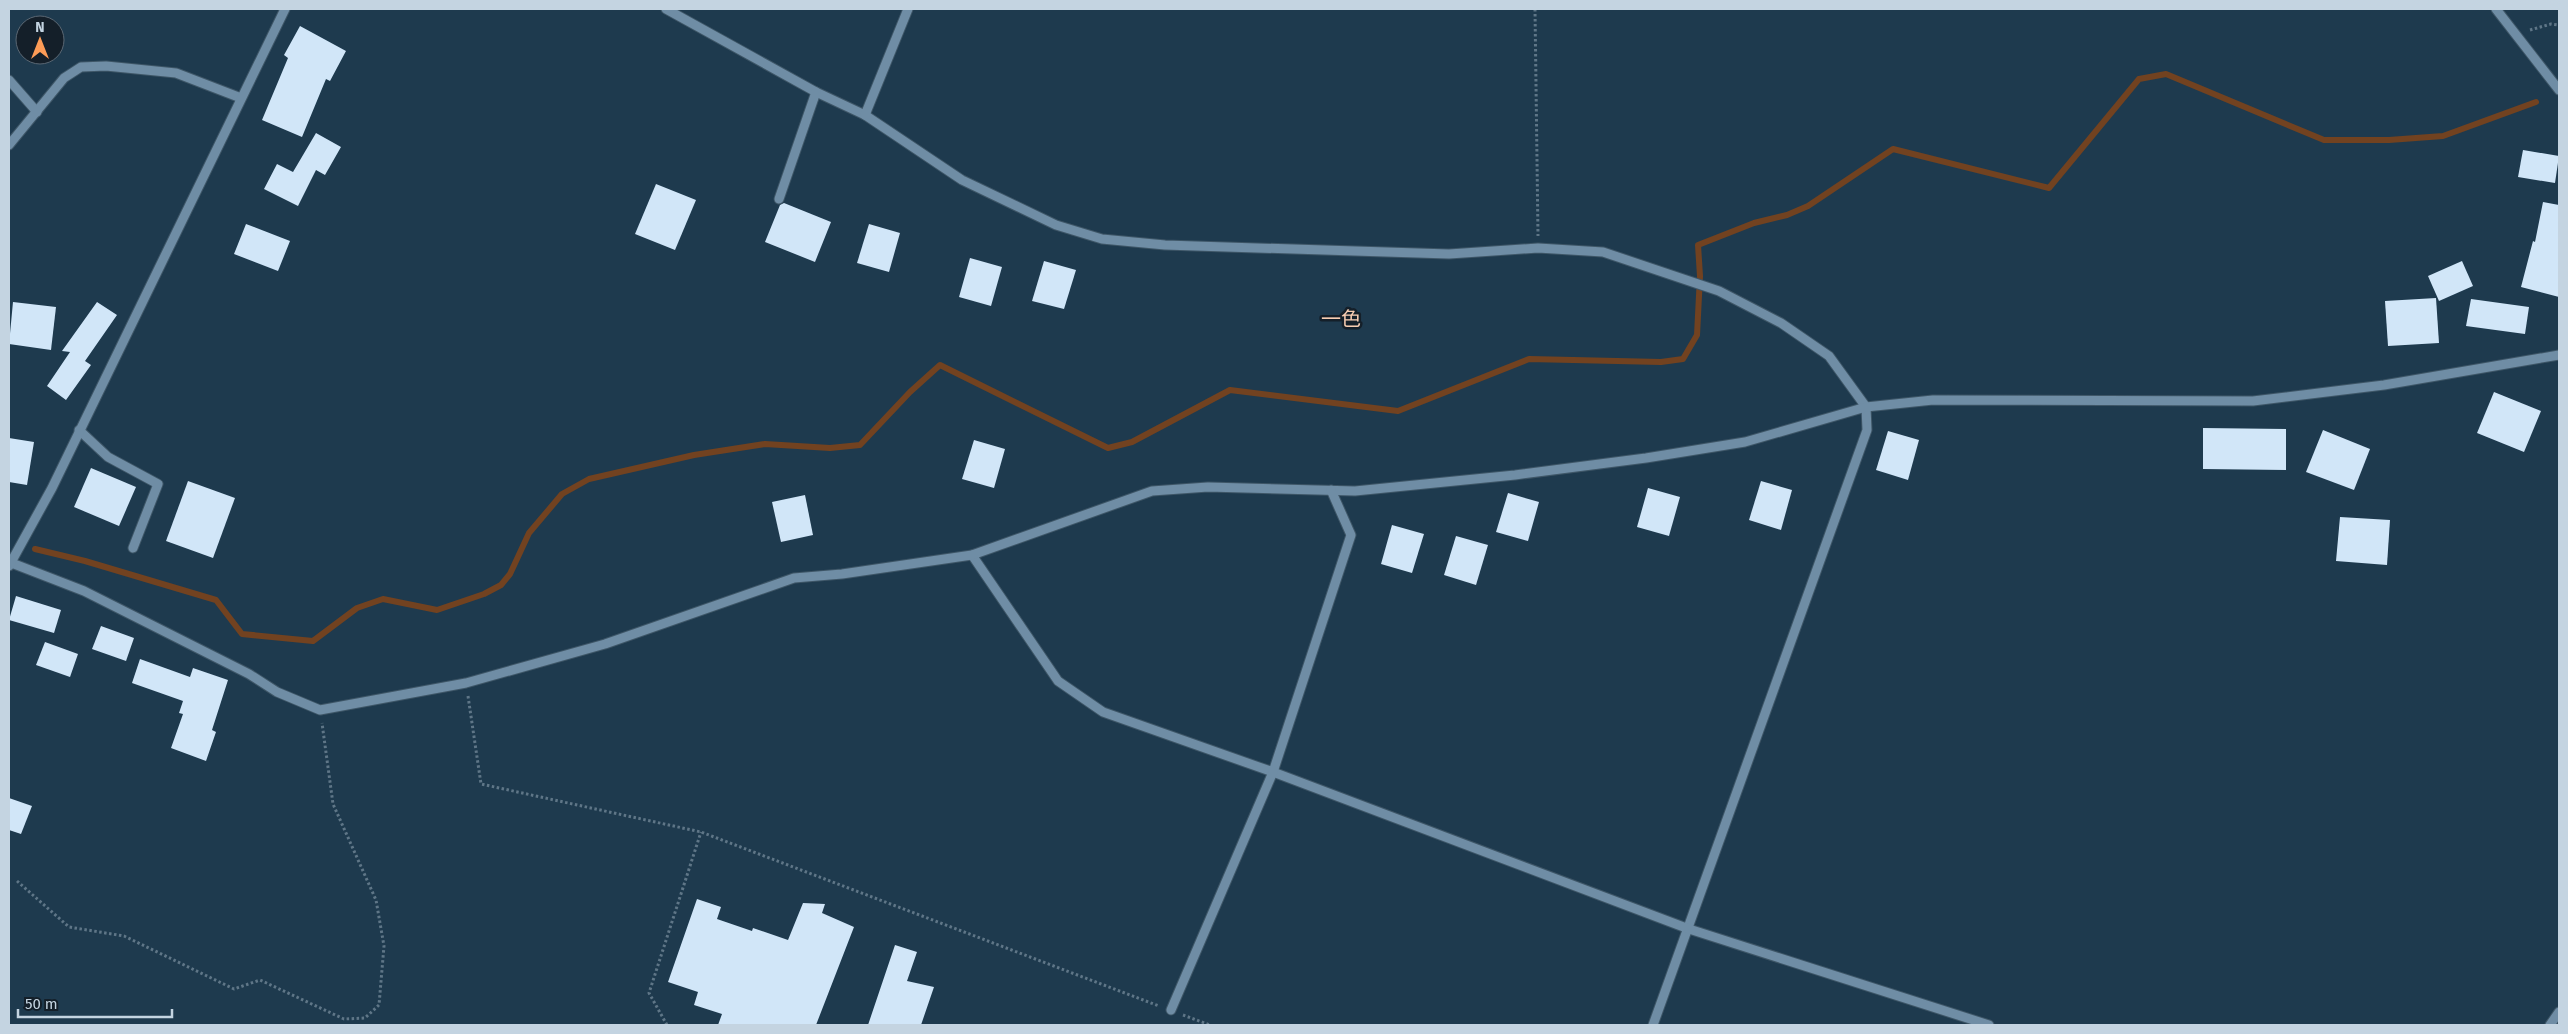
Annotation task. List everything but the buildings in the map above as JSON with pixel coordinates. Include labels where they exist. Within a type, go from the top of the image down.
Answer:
[{"type":"street","points":[[285,9],[78,430],[52,488],[9,564],[84,591],[250,674],[277,692],[320,710],[466,683],[604,644],[794,578],[842,574],[972,554],[1152,492],[1208,487],[1355,491],[1506,476],[1646,458],[1744,442],[1866,407],[1933,400],[2253,402],[2384,385],[2559,355]]},
{"type":"street","points":[[666,9],[816,92],[865,115],[962,180],[1056,225],[1102,239],[1165,245],[1449,254],[1538,248],[1603,252],[1719,291],[1781,323],[1830,356],[1866,407],[1867,430],[1653,1025]]},
{"type":"street","points":[[865,115],[908,9]]},
{"type":"street","points":[[2496,9],[2559,90]]},
{"type":"street","points":[[9,145],[64,78],[81,67],[106,66],[176,74],[241,98]]},
{"type":"street","points":[[9,80],[37,112]]},
{"type":"street","points":[[779,199],[816,92]]},
{"type":"street","points":[[78,430],[108,457],[158,484],[148,504],[133,548]]},
{"type":"street","points":[[1171,1010],[1273,772],[1352,536],[1331,490]]},
{"type":"street","points":[[972,554],[1058,681],[1103,712],[1273,772],[1689,929],[1989,1025]]},
{"type":"street","points":[[2550,1025],[2559,1012]]},
{"type":"path","points":[[1535,9],[1538,248]]},
{"type":"path","points":[[2515,35],[2551,24],[2559,25]]},
{"type":"path","points":[[466,683],[481,784],[701,832],[1210,1025]]},
{"type":"path","points":[[17,881],[69,927],[124,936],[234,989],[260,980],[344,1019],[364,1018],[379,1005],[384,946],[376,900],[333,804],[320,710]]},
{"type":"path","points":[[667,1025],[649,993],[701,832]]},
{"type":"waterway","points":[[35,549],[85,561],[216,600],[242,634],[313,641],[357,608],[383,599],[437,610],[484,594],[501,585],[510,574],[529,533],[562,494],[589,479],[694,455],[765,444],[830,448],[860,445],[910,392],[940,365],[1108,448],[1132,442],[1230,390],[1398,411],[1529,359],[1661,362],[1683,359],[1697,335],[1700,276],[1698,245],[1754,223],[1787,215],[1808,206],[1893,149],[2049,188],[2139,79],[2166,74],[2324,140],[2389,140],[2443,136],[2536,102]]},
{"type":"district","name":"一色","points":[[1341,319]]}]
